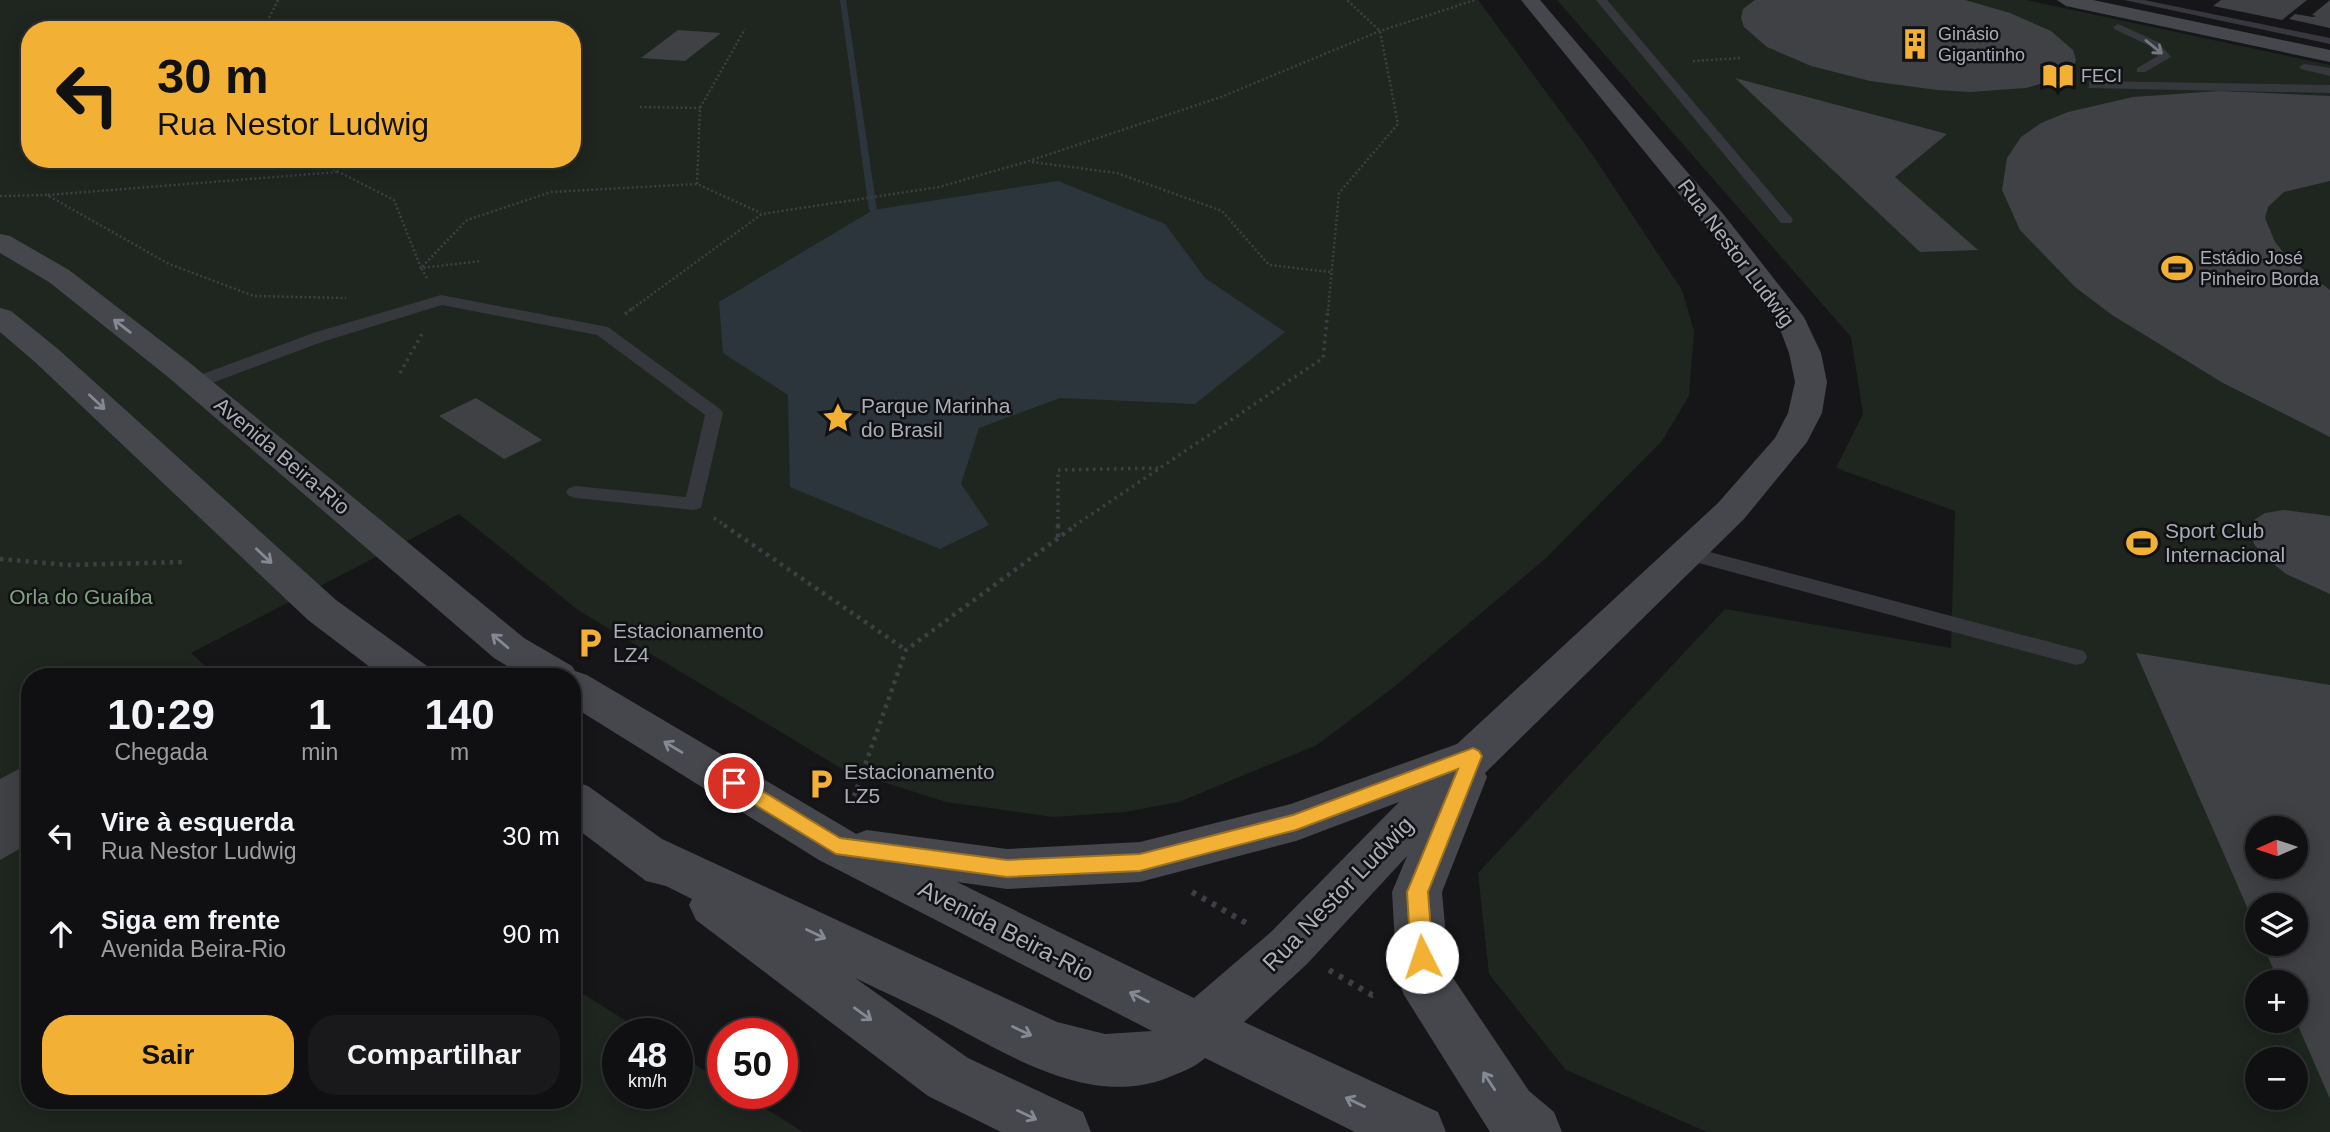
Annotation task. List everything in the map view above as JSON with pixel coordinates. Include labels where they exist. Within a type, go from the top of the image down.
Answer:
[{"type":"main road","name":"Rua Nestor Ludwig","points":[[644,853],[1075,1054],[1111,1061],[1152,1057],[1177,1047],[1289,948],[1473,756],[1731,511],[1790,442],[1805,413],[1811,382],[1805,353],[1793,323],[1715,221],[1530,0]]},
{"type":"main road","points":[[2066,0],[2330,57]]},
{"type":"main road","points":[[2157,0],[2330,35]]},
{"type":"main road","name":"Avenida Beira-Rio","points":[[0,242],[59,276],[195,383],[509,649],[542,668]]},
{"type":"main road","points":[[0,317],[47,356],[322,610],[400,668]]},
{"type":"main road","name":"Avenida Beira-Rio","points":[[581,691],[836,846],[1200,1028],[1417,1132]]},
{"type":"main road","name":"Rua Nestor Ludwig","points":[[836,846],[1007,869],[1140,862],[1296,822],[1473,756]]},
{"type":"main road","points":[[1473,756],[1417,892],[1423,978],[1509,1111],[1533,1132]]},
{"type":"main road","points":[[581,806],[948,1077],[1062,1132]]},
{"type":"lane","points":[[1601,0],[1786,220]]},
{"type":"lane","points":[[2088,0],[2330,51]]},
{"type":"lane","points":[[2129,0],[2330,41]]},
{"type":"lane","points":[[2118,27],[2154,44],[2165,57],[2141,70]]},
{"type":"lane","points":[[2305,67],[2330,72]]},
{"type":"lane","points":[[2093,85],[2330,89]]},
{"type":"lane","points":[[195,383],[319,337],[442,300],[602,331],[714,413],[694,504],[576,492]]},
{"type":"lane","points":[[1687,553],[2076,657]]},
{"type":"path","points":[[268,21],[278,0]]},
{"type":"path","points":[[836,846],[906,650],[1058,537],[1324,358],[1339,194],[1398,124],[1380,31],[1348,0]]},
{"type":"path","points":[[602,331],[762,214],[939,187],[1029,161],[1221,97],[1380,31],[1475,0]]},
{"type":"path","points":[[696,184],[701,108],[745,29]]},
{"type":"path","points":[[1693,61],[1741,58]]},
{"type":"path","points":[[640,107],[701,108]]},
{"type":"path","points":[[1029,161],[1117,173],[1222,211],[1269,265],[1331,272]]},
{"type":"path","points":[[330,168],[394,200],[421,268],[442,300],[400,373]]},
{"type":"path","points":[[0,196],[47,195],[338,172]]},
{"type":"path","points":[[421,268],[467,220],[551,192],[696,184],[762,214]]},
{"type":"path","points":[[47,195],[169,264],[254,296],[348,298]]},
{"type":"path","points":[[421,268],[481,261]]},
{"type":"path","points":[[1058,537],[1058,470],[1159,468]]},
{"type":"path","points":[[694,504],[906,650]]},
{"type":"path","points":[[0,559],[25,563],[107,567],[185,562]]},
{"type":"green space","name":"Parque Marinha do Brasil","points":[[0,0],[1478,0],[1592,154],[1682,290],[1694,331],[1689,396],[1662,441],[1545,559],[1394,687],[1317,745],[1179,802],[1124,812],[1053,817],[946,802],[842,769],[578,610],[459,514],[191,653],[207,668],[21,668],[21,1109],[581,1109],[581,993],[621,1018],[602,1018],[602,1109],[693,1109],[693,1063],[707,1072],[707,1109],[766,1109],[803,1132],[0,1132]]},
{"type":"green space","name":"Sport Club Internacional","points":[[1557,0],[2026,0],[2330,65],[2330,1132],[1707,1132],[1566,1070],[1489,974],[1478,873],[1725,609],[1951,648],[1955,511],[1836,468],[1863,414],[1851,337]]},
{"type":"shaded area","points":[[1058,181],[1165,224],[1205,278],[1285,332],[1195,404],[1060,398],[979,428],[961,484],[989,525],[940,549],[790,487],[788,395],[723,353],[719,302],[873,210]]},
{"type":"building","name":"Ginásio Gigantinho","points":[[1755,0],[1965,0],[2010,13],[2051,31],[2073,50],[2076,60],[2073,69],[2064,77],[2026,88],[1970,92],[1870,81],[1811,66],[1767,47],[1744,27],[1741,18],[1743,9]]},
{"type":"building","points":[[2221,0],[2307,0],[2282,20],[2213,6]]},
{"type":"building","points":[[2330,0],[2330,28],[2289,19],[2295,14],[2316,16],[2312,15]]},
{"type":"building","points":[[678,30],[721,33],[685,61],[641,58]]},
{"type":"building","points":[[1735,78],[1947,134],[1895,177],[1978,250],[1920,252]]},
{"type":"building","name":"Estádio José Pinheiro Borda","points":[[2219,91],[2330,96],[2330,181],[2284,192],[2268,207],[2265,218],[2275,242],[2288,258],[2330,290],[2330,437],[2223,383],[2112,315],[2075,287],[2020,230],[2002,190],[2007,158],[2021,137],[2041,123],[2068,112],[2133,97]]},
{"type":"building","points":[[476,398],[542,440],[504,459],[439,416]]},
{"type":"building","points":[[2284,510],[2330,516],[2330,594],[2286,574],[2254,544],[2250,531],[2254,520],[2265,513]]},
{"type":"building","points":[[2136,653],[2330,685],[2330,1099],[2301,1033],[2308,1033],[2308,970],[2274,970],[2268,956],[2308,956],[2308,893],[2245,893],[2245,902]]},
{"type":"building","points":[[21,768],[21,848],[0,860],[0,779]]},
{"type":"waterway","points":[[843,0],[873,210]]},
{"type":"place","name":"Ginásio Gigantinho","points":[[1915,44]]},
{"type":"place","name":"FECI","points":[[2058,76]]},
{"type":"place","name":"Estádio José Pinheiro Borda","points":[[2177,268]]},
{"type":"place","name":"Parque Marinha do Brasil","points":[[838,418]]},
{"type":"place","name":"Sport Club Internacional","points":[[2142,543]]},
{"type":"place","name":"Estacionamento LZ4","points":[[590,643]]},
{"type":"place","name":"Estacionamento LZ5","points":[[821,784]]},
{"type":"route","points":[[734,783],[836,846],[1007,869],[1140,862],[1296,822],[1473,756],[1417,892],[1422,957]]},
{"type":"park label","name":"Orla do Guaíba","points":[[81,597]]}]
